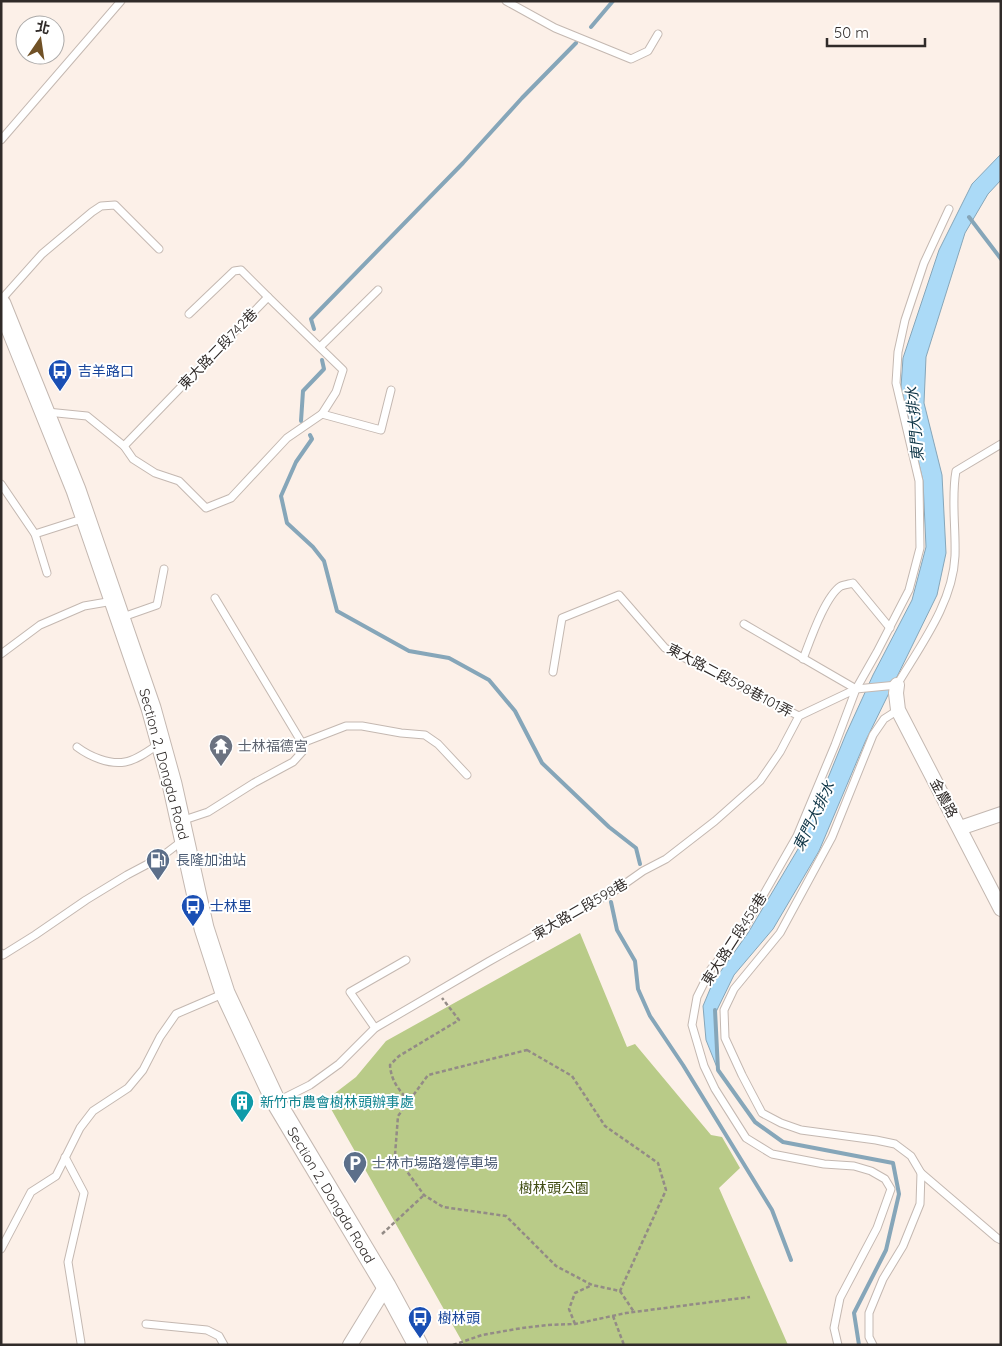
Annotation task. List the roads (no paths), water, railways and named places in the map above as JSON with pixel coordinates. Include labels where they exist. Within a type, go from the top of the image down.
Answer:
[{"type":"main road","name":"Section 2, Dongda Road","points":[[1,304],[85,518],[151,708],[182,830],[204,928],[225,993],[276,1102],[386,1286],[418,1345]]},
{"type":"street","name":"金農路","points":[[897,685],[898,710],[1001,909]]},
{"type":"street","points":[[960,828],[1001,814]]},
{"type":"street","points":[[350,1345],[386,1286]]},
{"type":"lane","points":[[1,140],[121,1]]},
{"type":"lane","points":[[506,1],[555,28],[631,59],[648,51],[658,34]]},
{"type":"lane","points":[[1,300],[42,254],[101,206],[115,205],[159,249]]},
{"type":"lane","name":"東大路二段458巷","points":[[838,1345],[834,1328],[840,1298],[877,1228],[890,1189],[885,1179],[871,1171],[854,1166],[824,1164],[772,1154],[746,1138],[715,1088],[704,1066],[692,1025],[697,997],[711,970],[745,927],[797,836],[856,689],[890,628],[908,590],[920,548],[920,481],[896,383],[898,352],[905,320],[924,263],[949,209]]},
{"type":"lane","points":[[189,314],[234,270],[241,270],[268,298]]},
{"type":"lane","points":[[320,347],[378,290]]},
{"type":"lane","name":"東大路二段742巷","points":[[124,446],[268,298],[343,370],[336,392],[322,414]]},
{"type":"lane","points":[[44,411],[87,416],[124,446],[133,459],[155,473],[179,481],[206,508],[231,498],[287,438],[322,414],[381,430],[391,390]]},
{"type":"lane","points":[[799,716],[856,689],[897,685],[937,617],[949,587],[955,557],[954,480],[956,471],[1001,444]]},
{"type":"lane","points":[[1,484],[35,534],[47,573]]},
{"type":"lane","points":[[35,534],[85,518]]},
{"type":"lane","points":[[1,654],[40,626],[84,606],[117,610],[157,605],[164,569]]},
{"type":"lane","points":[[803,659],[814,629],[831,597],[842,586],[853,584],[890,628]]},
{"type":"lane","name":"東大路二段598巷101弄","points":[[553,672],[562,618],[619,595],[666,648],[799,716]]},
{"type":"lane","points":[[1,953],[3,956],[86,900],[160,857],[182,830],[254,783],[293,762],[303,751],[302,743],[215,598]]},
{"type":"lane","points":[[744,624],[856,689]]},
{"type":"lane","points":[[898,710],[884,720],[873,735],[832,837],[780,933],[734,989],[724,1010],[725,1038],[762,1113],[781,1123],[801,1130],[895,1144],[911,1156],[921,1172],[996,1238],[1001,1240]]},
{"type":"lane","name":"東大路二段598巷","points":[[276,1102],[310,1084],[339,1064],[375,1028],[616,890],[643,871],[666,859],[760,781],[780,752],[799,716]]},
{"type":"lane","points":[[302,743],[346,726],[362,726],[425,735],[438,744],[467,775]]},
{"type":"lane","points":[[76,747],[95,757],[117,763],[126,762],[161,743]]},
{"type":"lane","points":[[375,1028],[350,992],[406,960]]},
{"type":"lane","points":[[1,1249],[31,1192],[56,1176],[80,1128],[92,1111],[128,1088],[143,1070],[160,1037],[176,1014],[225,993]]},
{"type":"lane","points":[[65,1157],[84,1193],[68,1262],[81,1343]]},
{"type":"lane","points":[[873,1345],[869,1337],[869,1313],[883,1279],[902,1246],[920,1204],[921,1172]]},
{"type":"lane","points":[[146,1324],[207,1330],[219,1336],[224,1345]]},
{"type":"water","points":[[1001,154],[1001,180],[988,194],[965,233],[926,357],[924,403],[942,475],[946,553],[937,595],[865,742],[819,851],[773,929],[734,975],[715,1014],[718,1070],[706,1040],[703,1006],[713,982],[748,933],[801,844],[846,734],[873,675],[912,600],[926,547],[923,481],[901,387],[903,358],[939,250],[972,184]]},
{"type":"waterway","points":[[591,27],[613,1]]},
{"type":"waterway","points":[[314,329],[311,319],[463,163],[522,98],[576,43]]},
{"type":"waterway","points":[[969,217],[1001,259]]},
{"type":"waterway","points":[[301,421],[303,391],[324,369],[322,360]]},
{"type":"waterway","points":[[310,435],[312,439],[296,462],[281,496],[287,523],[313,547],[324,561],[337,611],[409,651],[449,658],[489,680],[515,711],[542,763],[609,827],[636,848],[640,864]]},
{"type":"waterway","points":[[611,902],[617,930],[635,961],[638,989],[650,1016],[683,1065],[772,1210],[791,1260]]},
{"type":"waterway","name":"東門大排水","points":[[715,1010],[718,1070],[755,1122],[783,1142],[893,1163],[899,1194],[886,1250],[854,1313],[859,1345]]},
{"type":"place","name":"吉羊路口","points":[[60,392]]},
{"type":"place","name":"士林福德宮","points":[[221,767]]},
{"type":"place","name":"長隆加油站","points":[[158,881]]},
{"type":"place","name":"士林里","points":[[193,927]]},
{"type":"place","name":"新竹市農會樹林頭辦事處","points":[[242,1123]]},
{"type":"place","name":"士林市場路邊停車場","points":[[355,1184]]},
{"type":"place","name":"樹林頭","points":[[420,1339]]},
{"type":"park label","name":"樹林頭公園","points":[[554,1188]]}]
